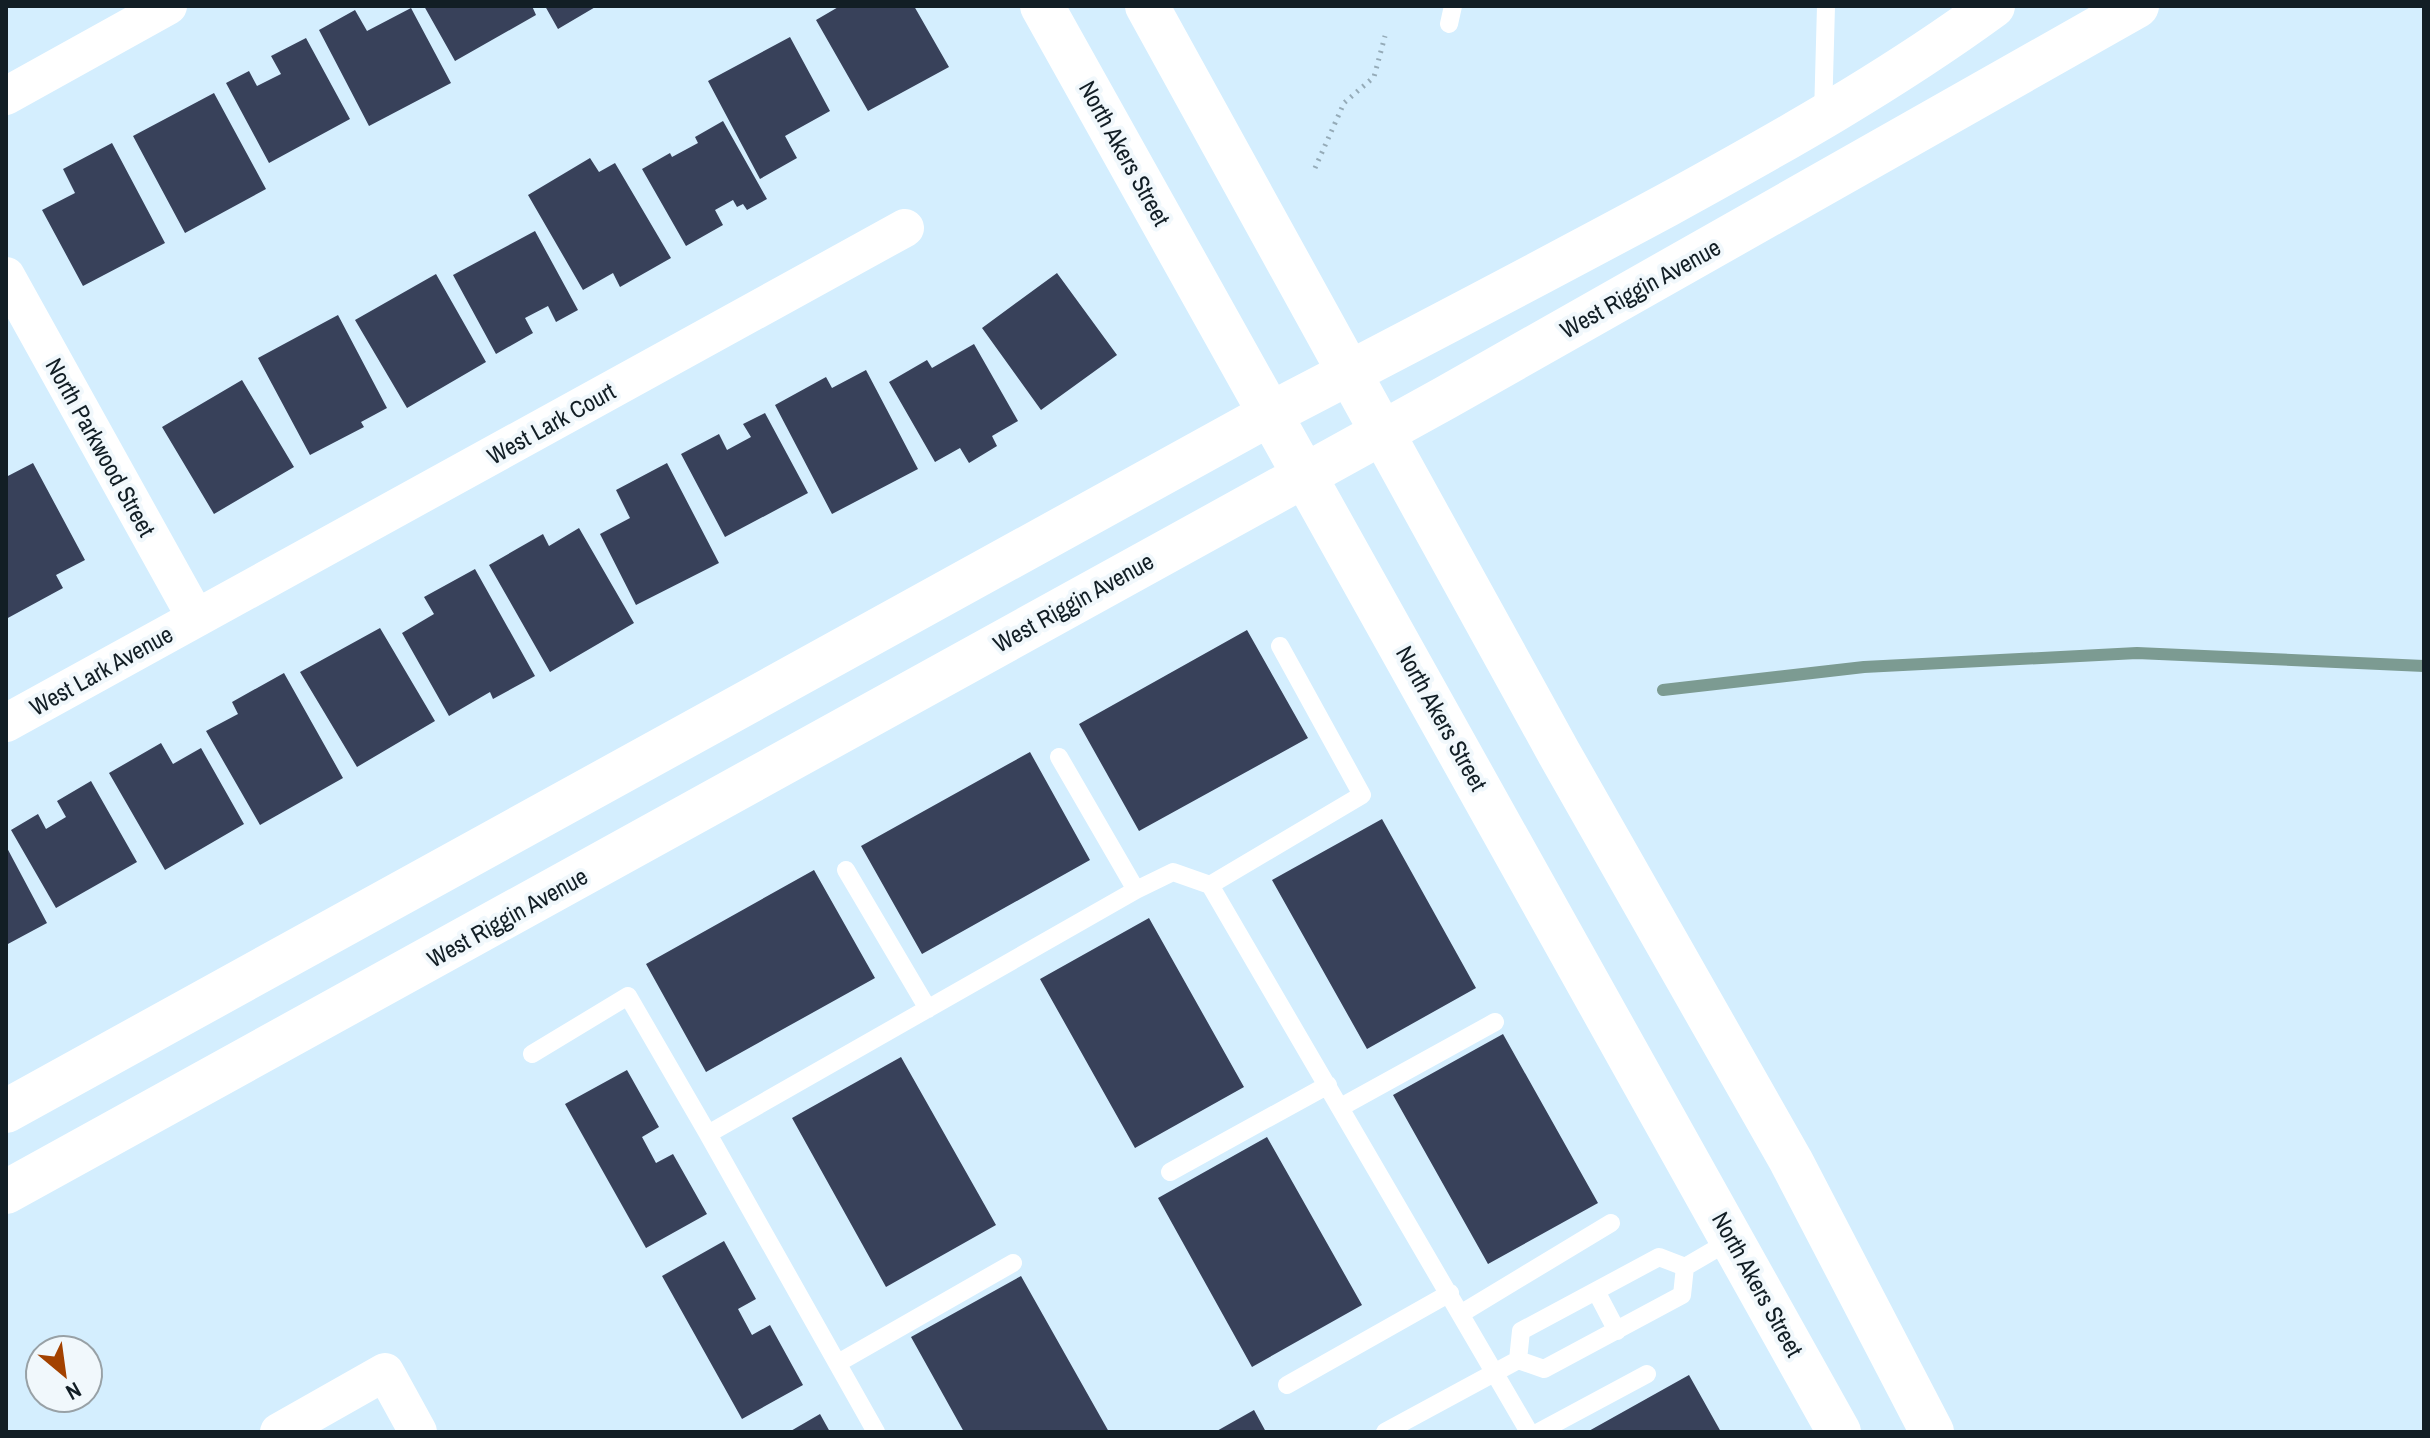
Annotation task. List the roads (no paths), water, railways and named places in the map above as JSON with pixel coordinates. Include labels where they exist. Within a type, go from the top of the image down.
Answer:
[{"type":"main road","name":"North Akers Street","points":[[1042,6],[1839,1432]]},
{"type":"main road","points":[[1147,6],[1352,371],[1382,433],[1798,1174],[1932,1432]]},
{"type":"main road","points":[[6,1111],[1270,414],[1434,332],[1823,119],[1921,59],[1993,6]]},
{"type":"main road","name":"West Riggin Avenue","points":[[6,1192],[1382,433],[2137,6]]},
{"type":"street","points":[[6,96],[168,6]]},
{"type":"street","name":"West Lark Court","points":[[196,618],[905,228]]},
{"type":"street","name":"North Parkwood Street","points":[[6,276],[196,618]]},
{"type":"street","name":"West Lark Avenue","points":[[6,723],[196,618]]},
{"type":"street","points":[[279,1432],[385,1372],[418,1432]]},
{"type":"lane","points":[[1823,119],[1826,6]]},
{"type":"lane","points":[[1210,885],[1362,795],[1280,646]]},
{"type":"lane","points":[[1059,757],[1136,890]]},
{"type":"lane","points":[[846,870],[928,1009]]},
{"type":"lane","points":[[708,1134],[1136,890],[1173,872],[1210,885],[1529,1432]]},
{"type":"lane","points":[[532,1054],[628,996],[876,1432]]},
{"type":"lane","points":[[1341,1107],[1495,1022]]},
{"type":"lane","points":[[1170,1172],[1328,1085]]},
{"type":"lane","points":[[1462,1313],[1611,1223]]},
{"type":"lane","points":[[1685,1267],[1733,1239]]},
{"type":"lane","points":[[1518,1360],[1521,1331],[1659,1257],[1685,1267]]},
{"type":"lane","points":[[838,1363],[1013,1263]]},
{"type":"lane","points":[[1385,1432],[1518,1360],[1544,1369],[1617,1331],[1682,1295],[1685,1267]]},
{"type":"lane","points":[[1596,1291],[1617,1331]]},
{"type":"lane","points":[[1287,1385],[1450,1293]]},
{"type":"lane","points":[[1539,1432],[1647,1374]]},
{"type":"waterway","points":[[1663,690],[1864,667],[2137,653],[2424,666]]}]
